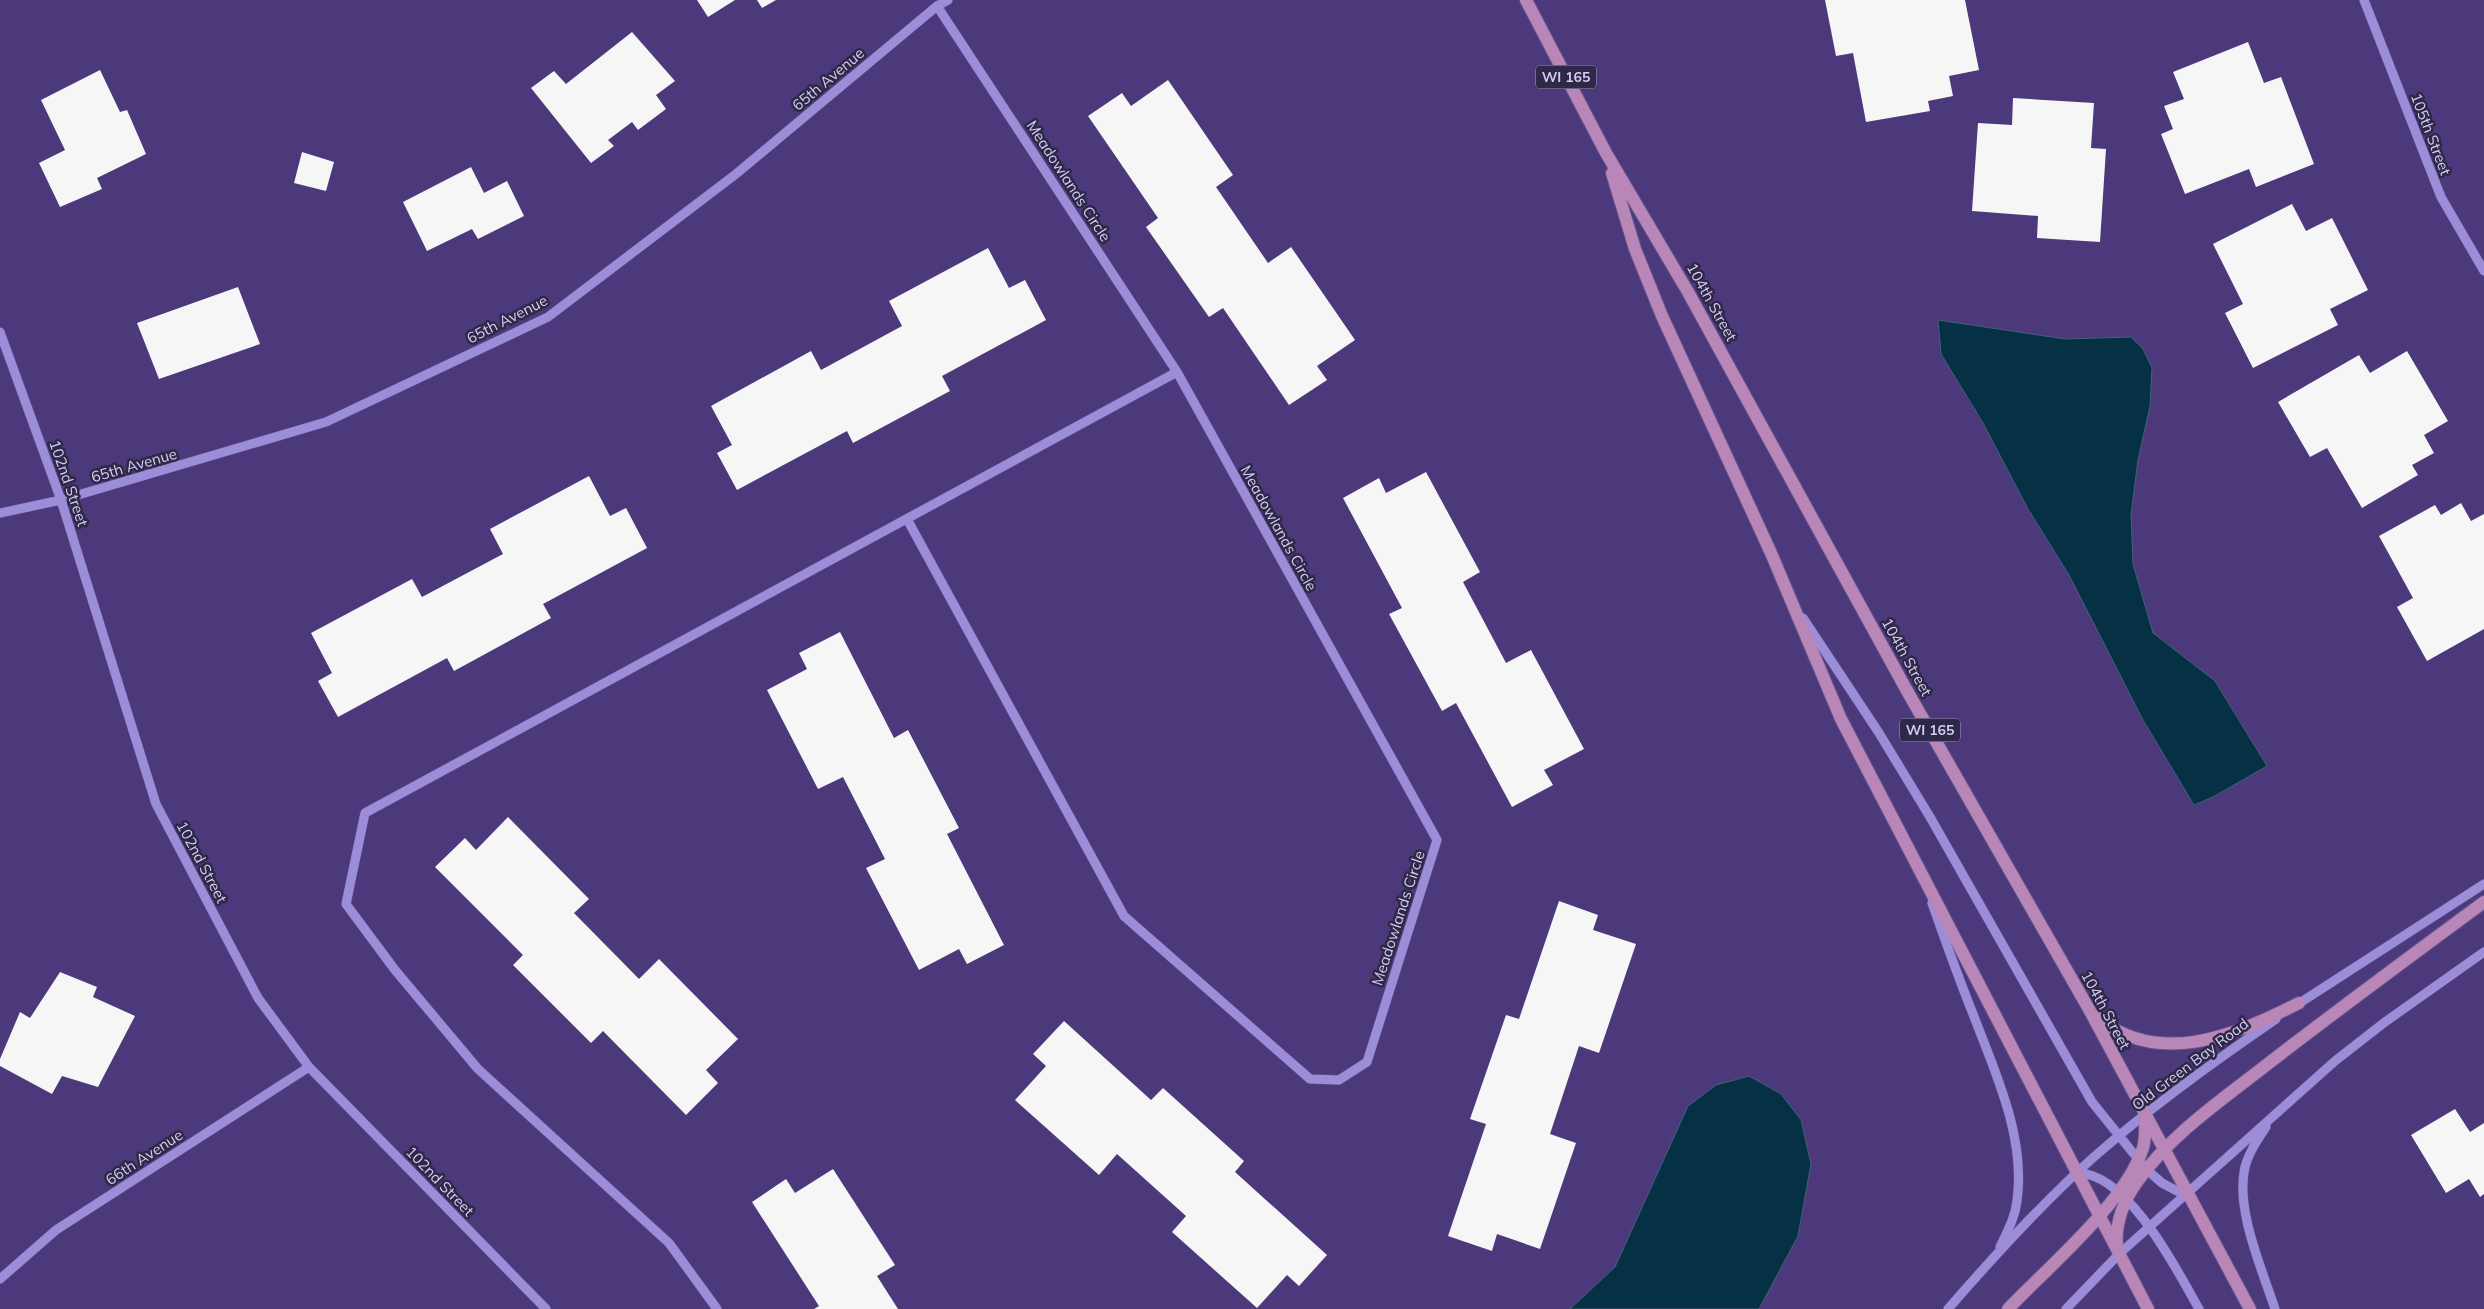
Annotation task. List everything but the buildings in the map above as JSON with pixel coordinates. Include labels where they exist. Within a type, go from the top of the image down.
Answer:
[{"type":"main road","name":"104th Street","points":[[1526,0],[1606,154],[1688,292],[1897,673],[2090,1011],[2250,1309]]},
{"type":"main road","name":"104th Street","points":[[1606,154],[1635,249],[1662,316],[1729,460],[1854,746],[2148,1309]]},
{"type":"main road","points":[[2008,1309],[2100,1215],[2123,1196],[2142,1165],[2164,1150],[2213,1107],[2347,1002],[2484,902]]},
{"type":"main road","points":[[2090,1011],[2120,1034],[2153,1043],[2168,1044],[2229,1034],[2265,1020],[2299,1003]]},
{"type":"main road","points":[[2142,1165],[2145,1115]]},
{"type":"main road","points":[[2120,1254],[2117,1232],[2123,1196]]},
{"type":"street","name":"65th Avenue","points":[[0,513],[61,500],[326,422],[548,317],[736,174],[937,6],[948,0]]},
{"type":"street","name":"105th Street","points":[[2364,0],[2441,197],[2484,271]]},
{"type":"street","name":"Meadowlands Circle","points":[[907,519],[1124,916],[1310,1079],[1339,1080],[1367,1062],[1437,840],[1177,372],[937,6]]},
{"type":"street","name":"102nd Street","points":[[0,332],[61,500],[156,804],[258,998],[310,1067],[546,1309]]},
{"type":"street","points":[[717,1309],[669,1243],[478,1069],[395,970],[346,904],[365,813],[1177,372]]},
{"type":"street","points":[[1789,598],[1900,768],[1952,854],[2068,1063],[2092,1102],[2142,1165],[2162,1183],[2179,1192],[2188,1193]]},
{"type":"street","points":[[1920,872],[1997,1077],[2013,1132],[2019,1170],[2018,1201],[2008,1231],[1993,1260]]},
{"type":"street","name":"Old Green Bay Road","points":[[1948,1309],[2076,1173],[2145,1115],[2198,1074],[2299,1003],[2484,884]]},
{"type":"street","points":[[2066,1309],[2149,1227],[2360,1041],[2484,952]]},
{"type":"street","name":"66th Avenue","points":[[0,1279],[56,1230],[310,1067]]},
{"type":"street","points":[[2273,1116],[2248,1157],[2243,1190],[2247,1218],[2275,1309]]},
{"type":"street","points":[[2076,1173],[2088,1173],[2098,1177],[2123,1196],[2149,1227],[2199,1309]]},
{"type":"water","points":[[1938,320],[2065,339],[2131,337],[2143,349],[2152,368],[2150,406],[2138,460],[2131,515],[2133,564],[2153,633],[2215,681],[2267,766],[2213,797],[2194,805],[2143,720],[2069,575],[2028,509],[1983,423],[1941,354]]},
{"type":"water","points":[[1749,1076],[1781,1094],[1801,1120],[1811,1164],[1798,1236],[1759,1309],[1570,1309],[1615,1267],[1688,1106],[1716,1085]]}]
